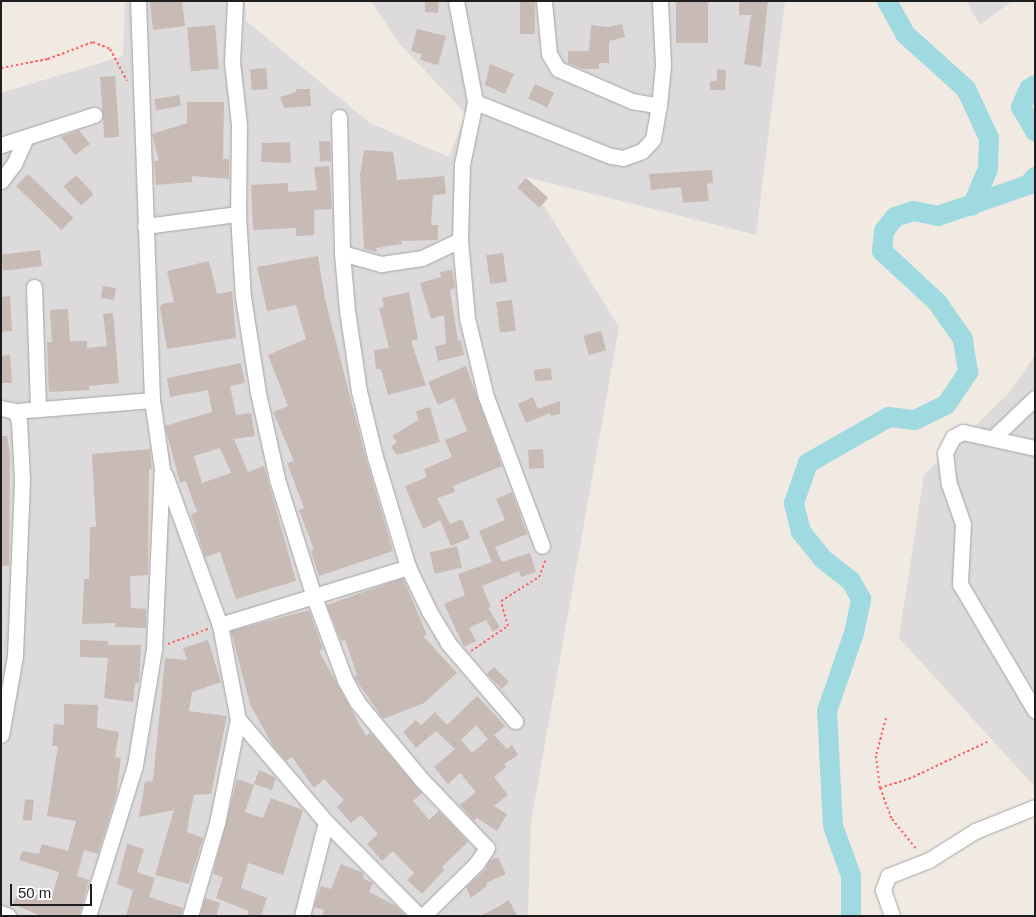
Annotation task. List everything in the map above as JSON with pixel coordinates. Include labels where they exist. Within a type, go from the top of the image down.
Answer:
[{"type":"street","points":[[88,916],[135,765],[154,649],[162,468],[152,400],[138,1]]},
{"type":"street","points":[[235,1],[232,62],[239,124],[238,214],[243,297],[258,393],[278,479],[314,597],[345,680],[358,703],[421,780],[487,848],[477,863],[421,916],[326,822],[238,719]]},
{"type":"street","points":[[456,1],[475,102],[462,164],[460,240],[473,352],[513,471],[542,546]]},
{"type":"street","points":[[544,1],[549,54],[558,69],[632,101],[659,106]]},
{"type":"street","points":[[475,102],[611,156],[623,158],[642,151],[653,139],[659,106],[663,65],[660,1]]},
{"type":"street","points":[[1,145],[25,139],[94,115]]},
{"type":"street","points":[[339,117],[342,253],[359,391],[408,567],[452,648],[515,721]]},
{"type":"street","points":[[1,181],[14,164],[25,139]]},
{"type":"street","points":[[145,226],[238,214]]},
{"type":"street","points":[[342,253],[381,264],[422,258],[460,240]]},
{"type":"street","points":[[34,287],[38,409]]},
{"type":"street","points":[[994,437],[1035,398]]},
{"type":"street","points":[[8,410],[152,400]]},
{"type":"street","points":[[1,735],[22,481],[19,421],[8,410]]},
{"type":"street","points":[[1035,448],[994,437],[962,432],[953,436],[945,453],[949,484],[963,524],[960,584],[1035,711]]},
{"type":"street","points":[[162,468],[220,625],[238,719],[217,823],[190,916]]},
{"type":"street","points":[[220,625],[408,567]]},
{"type":"street","points":[[892,916],[883,883],[900,870],[929,860],[974,831],[1035,807]]},
{"type":"street","points":[[302,916],[326,822]]},
{"type":"street","points":[[1,913],[8,916]]},
{"type":"path","points":[[1,68],[48,59],[93,42],[110,49],[129,86]]},
{"type":"path","points":[[452,648],[470,652],[508,626],[501,601],[539,577],[546,559],[542,546]]},
{"type":"path","points":[[154,649],[220,625]]},
{"type":"path","points":[[886,718],[876,756],[880,788],[903,837],[929,860]]},
{"type":"path","points":[[880,788],[913,777],[989,741]]},
{"type":"shaded area","points":[[125,1],[245,1],[246,21],[370,123],[449,157],[466,114],[398,42],[371,1],[785,1],[756,235],[526,177],[619,327],[531,822],[528,916],[1,916],[1,93],[123,56]]},
{"type":"shaded area","points":[[966,1],[1012,1],[980,25]]},
{"type":"shaded area","points":[[1035,355],[1035,787],[899,638],[924,475],[1009,393]]},
{"type":"building","points":[[150,1],[182,1],[185,26],[153,30]]},
{"type":"building","points":[[425,1],[439,1],[438,13],[425,12]]},
{"type":"building","points":[[520,1],[535,1],[535,34],[520,34]]},
{"type":"building","points":[[676,1],[708,1],[708,43],[676,43]]},
{"type":"building","points":[[739,1],[768,1],[761,67],[744,64],[751,15],[739,15]]},
{"type":"building","points":[[622,24],[625,37],[609,41],[609,63],[599,63],[599,69],[583,69],[568,63],[568,51],[589,51],[591,25],[608,27]]},
{"type":"building","points":[[215,25],[219,69],[191,71],[187,27]]},
{"type":"building","points":[[417,29],[446,36],[438,65],[420,60],[422,54],[411,51]]},
{"type":"building","points":[[490,64],[514,74],[505,94],[485,85]]},
{"type":"building","points":[[266,68],[268,89],[252,90],[250,69]]},
{"type":"building","points":[[717,69],[726,70],[725,90],[710,90],[710,81],[717,81]]},
{"type":"building","points":[[115,76],[119,137],[104,138],[100,77]]},
{"type":"building","points":[[535,84],[554,93],[547,107],[528,99]]},
{"type":"building","points":[[296,89],[310,89],[311,106],[284,108],[280,97],[296,92]]},
{"type":"building","points":[[179,95],[181,106],[156,110],[154,99]]},
{"type":"building","points":[[187,102],[224,102],[223,159],[229,159],[229,179],[192,176],[192,182],[156,185],[154,161],[159,161],[152,134],[187,123]]},
{"type":"building","points":[[79,130],[90,144],[75,155],[61,137]]},
{"type":"building","points":[[330,141],[331,161],[320,162],[319,142]]},
{"type":"building","points":[[290,142],[291,163],[261,162],[262,143]]},
{"type":"building","points":[[364,150],[393,152],[397,180],[444,176],[446,194],[433,195],[431,225],[438,225],[438,240],[401,241],[402,244],[376,248],[377,252],[364,249],[360,175]]},
{"type":"building","points":[[329,166],[332,209],[314,210],[314,235],[296,236],[296,228],[253,230],[251,185],[288,183],[288,192],[317,190],[314,167]]},
{"type":"building","points":[[712,170],[713,183],[707,184],[709,201],[683,203],[681,187],[651,190],[649,174]]},
{"type":"building","points":[[28,174],[73,218],[62,230],[16,186]]},
{"type":"building","points":[[76,175],[94,194],[81,206],[64,187]]},
{"type":"building","points":[[526,178],[548,198],[540,208],[517,188]]},
{"type":"building","points":[[40,250],[42,266],[3,271],[1,255]]},
{"type":"building","points":[[503,253],[507,282],[490,284],[486,255]]},
{"type":"building","points":[[318,256],[325,299],[366,459],[393,551],[319,576],[311,551],[314,550],[299,510],[304,508],[287,463],[294,461],[273,412],[288,406],[268,355],[306,339],[296,305],[267,311],[257,267]]},
{"type":"building","points":[[209,261],[217,294],[232,291],[236,338],[167,349],[160,307],[162,304],[174,302],[167,271]]},
{"type":"building","points":[[452,270],[455,288],[450,290],[458,341],[461,340],[464,355],[438,361],[435,346],[446,344],[444,315],[431,319],[420,283],[441,277],[440,272]]},
{"type":"building","points":[[103,286],[116,288],[114,300],[101,298]]},
{"type":"building","points":[[409,292],[418,339],[411,341],[426,385],[388,395],[381,369],[376,369],[374,350],[389,348],[379,308],[384,307],[382,298]]},
{"type":"building","points":[[10,296],[12,331],[1,332],[1,297]]},
{"type":"building","points":[[512,300],[516,331],[500,333],[496,302]]},
{"type":"building","points":[[68,309],[70,341],[87,341],[87,348],[107,346],[103,314],[113,313],[119,383],[89,386],[89,390],[49,392],[47,342],[52,342],[50,310]]},
{"type":"building","points":[[601,331],[606,350],[589,355],[584,336]]},
{"type":"building","points":[[10,355],[12,383],[1,383],[1,356]]},
{"type":"building","points":[[241,363],[245,383],[230,386],[236,415],[251,413],[255,436],[234,439],[248,472],[264,466],[296,581],[236,599],[220,552],[205,557],[191,514],[197,512],[186,481],[180,483],[165,426],[212,412],[208,390],[170,397],[167,378]],"holes":[[[220,448],[231,473],[202,483],[194,456]]]},
{"type":"building","points":[[466,366],[502,466],[453,486],[455,492],[437,498],[450,524],[462,519],[470,538],[451,546],[440,520],[423,529],[405,486],[427,477],[424,469],[452,457],[445,440],[467,431],[454,398],[438,405],[428,382]]},
{"type":"building","points":[[551,368],[552,380],[535,381],[534,369]]},
{"type":"building","points":[[533,397],[538,409],[560,401],[560,414],[551,416],[550,413],[526,423],[518,404]]},
{"type":"building","points":[[430,407],[440,442],[397,455],[391,447],[397,442],[392,436],[418,420],[416,411]]},
{"type":"building","points":[[1,436],[7,436],[10,455],[9,566],[1,566]]},
{"type":"building","points":[[150,449],[152,469],[149,469],[148,575],[130,576],[131,608],[146,609],[146,628],[115,627],[116,623],[82,624],[84,579],[89,579],[90,527],[96,527],[92,454]]},
{"type":"building","points":[[543,449],[544,468],[529,469],[528,450]]},
{"type":"building","points":[[512,492],[527,534],[495,547],[502,562],[530,553],[536,572],[521,577],[519,571],[482,586],[491,607],[488,608],[500,627],[493,632],[486,620],[469,628],[476,641],[464,647],[444,604],[465,595],[458,574],[492,562],[479,531],[505,520],[496,499]]},
{"type":"building","points":[[457,546],[462,567],[435,574],[430,552]]},
{"type":"building","points":[[403,578],[427,635],[423,636],[457,673],[424,703],[383,719],[354,677],[357,675],[345,640],[341,641],[327,605]]},
{"type":"building","points":[[309,610],[323,649],[319,651],[366,736],[370,732],[422,793],[413,801],[429,820],[439,811],[468,842],[442,867],[444,870],[422,894],[407,880],[414,873],[393,851],[382,861],[367,844],[378,834],[361,815],[351,823],[337,807],[344,800],[324,779],[314,788],[292,757],[286,761],[273,746],[250,704],[231,631]]},
{"type":"building","points":[[80,640],[108,641],[108,645],[141,645],[139,683],[135,683],[133,702],[104,698],[108,658],[80,657]]},
{"type":"building","points":[[208,640],[221,682],[192,692],[189,711],[227,716],[211,794],[194,795],[187,832],[203,838],[189,884],[155,875],[174,810],[139,817],[145,782],[153,781],[165,658],[187,660],[183,648]]},
{"type":"building","points":[[494,667],[509,682],[502,689],[487,674]]},
{"type":"building","points":[[477,696],[505,726],[494,735],[507,749],[512,745],[518,755],[504,764],[506,767],[494,777],[508,795],[494,806],[507,814],[497,831],[477,818],[474,821],[460,805],[476,792],[460,773],[448,784],[434,767],[455,749],[436,731],[416,748],[403,732],[416,720],[421,725],[435,712],[447,725]],"holes":[[[476,725],[488,739],[472,753],[461,740]]]},
{"type":"building","points":[[64,704],[98,705],[97,728],[119,732],[115,757],[121,758],[116,796],[98,854],[84,850],[77,876],[89,880],[79,916],[41,916],[13,904],[20,888],[51,900],[59,872],[19,860],[22,851],[39,854],[42,844],[68,851],[76,821],[47,816],[58,746],[52,746],[54,724],[64,725]]},
{"type":"building","points":[[259,770],[276,778],[272,790],[254,784]]},
{"type":"building","points":[[237,779],[254,785],[245,812],[263,818],[271,798],[303,810],[283,875],[248,863],[241,888],[267,898],[261,916],[247,916],[249,911],[216,898],[223,877],[213,874]]},
{"type":"building","points":[[25,799],[34,800],[32,821],[23,820]]},
{"type":"building","points":[[127,844],[144,849],[137,872],[155,878],[149,897],[183,908],[181,916],[126,916],[133,890],[117,884]]},
{"type":"building","points":[[498,857],[506,874],[486,883],[487,886],[471,898],[466,887],[485,870],[489,861]]},
{"type":"building","points":[[341,864],[363,873],[364,879],[373,883],[369,892],[396,906],[406,916],[322,916],[324,910],[314,907],[321,886],[331,889]]},
{"type":"building","points":[[205,898],[220,903],[216,916],[200,916]]},
{"type":"building","points":[[509,900],[517,916],[480,916],[496,908]]},
{"type":"waterway","points":[[887,1],[905,34],[966,89],[989,138],[988,169],[972,206]]},
{"type":"waterway","points":[[1035,85],[1029,89],[1021,107],[1035,131]]},
{"type":"waterway","points":[[851,916],[851,876],[833,826],[827,711],[854,633],[861,599],[851,581],[823,559],[801,532],[794,503],[808,463],[889,417],[915,420],[946,405],[968,372],[963,339],[937,302],[882,251],[884,231],[895,217],[913,211],[938,216],[1028,185],[1035,177]]}]
